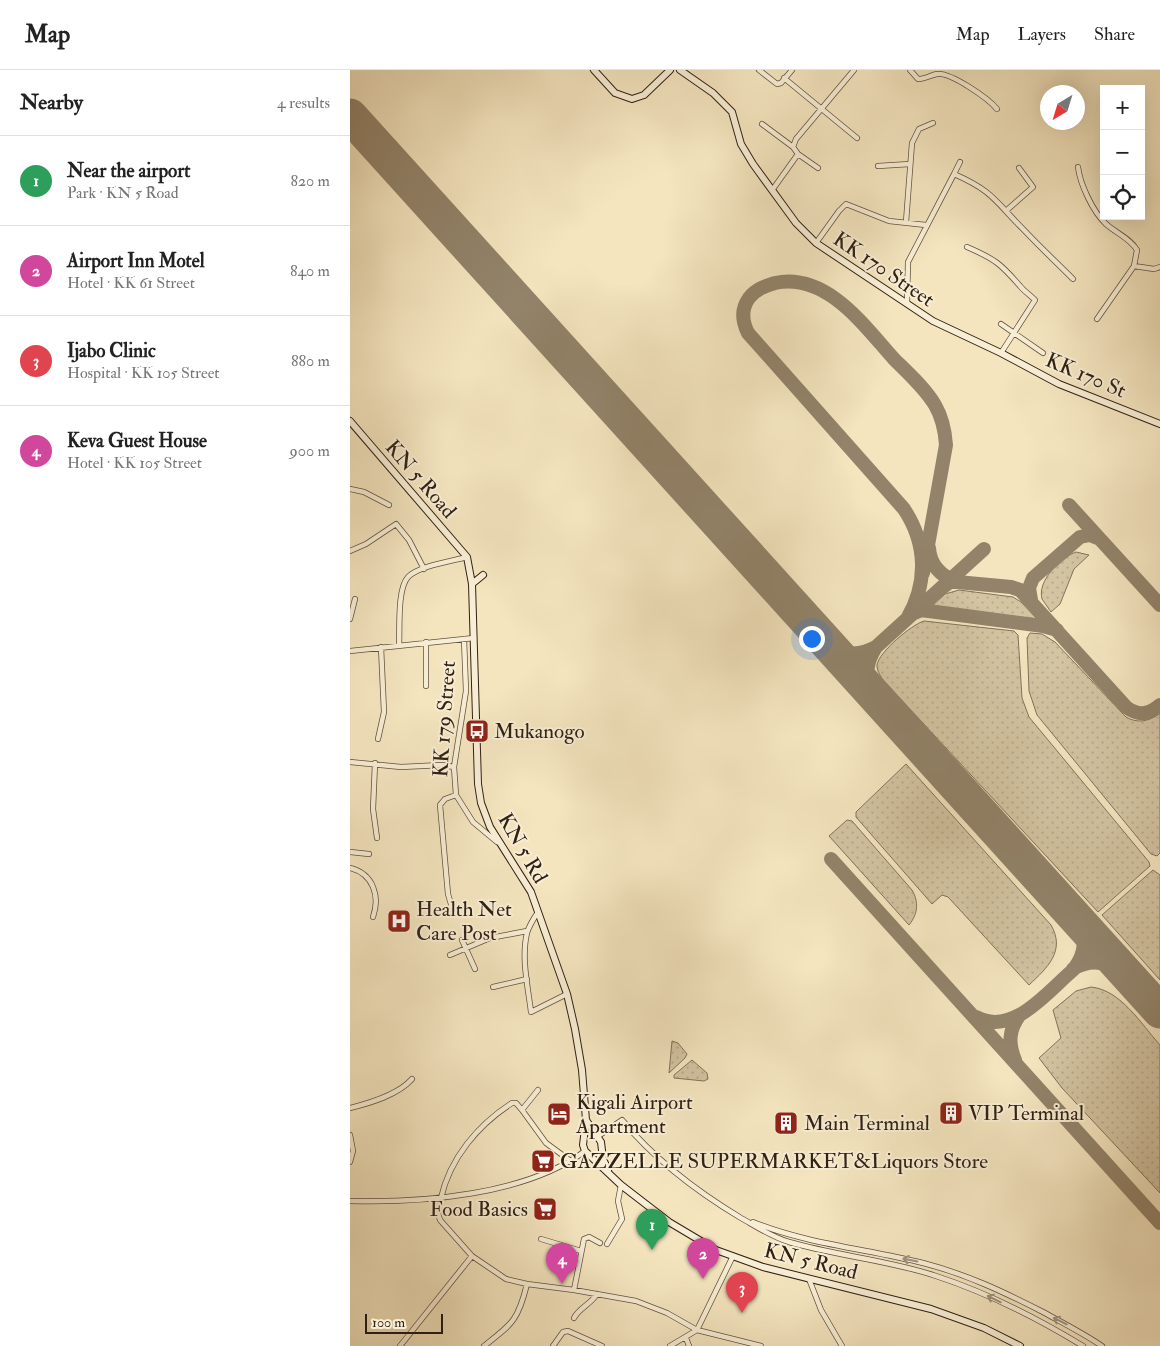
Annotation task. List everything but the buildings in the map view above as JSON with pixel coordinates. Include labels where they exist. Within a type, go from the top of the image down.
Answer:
[{"type":"main road","points":[[594,70],[615,93],[632,100],[640,97],[658,83],[670,70]]},
{"type":"main road","name":"KK 170 Street","points":[[680,70],[713,93],[732,112],[747,154],[796,223],[816,243],[932,321],[1001,353]]},
{"type":"main road","name":"KK 170 St","points":[[1001,353],[1060,384],[1160,424]]},
{"type":"main road","name":"KN 5 Road","points":[[350,421],[467,557]]},
{"type":"main road","name":"KN 5 Rd","points":[[467,557],[472,584],[480,793],[486,817],[500,844],[524,879],[538,911],[566,994],[576,1029],[582,1070],[586,1120],[584,1142],[587,1152]]},
{"type":"main road","points":[[472,584],[478,577],[483,575]]},
{"type":"main road","name":"KN 5 Rd","points":[[586,1120],[601,1142],[603,1159],[611,1176]]},
{"type":"main road","points":[[584,1142],[588,1137],[596,1137]]},
{"type":"main road","points":[[587,1152],[598,1153],[602,1148]]},
{"type":"main road","points":[[587,1152],[611,1176]]},
{"type":"main road","name":"KN 5 Road","points":[[611,1176],[684,1233],[716,1250],[808,1279],[931,1309],[984,1328],[1020,1346]]},
{"type":"street","points":[[758,70],[777,84],[792,70]]},
{"type":"street","points":[[910,70],[918,79],[939,74],[945,76],[977,92],[988,99],[997,109]]},
{"type":"street","points":[[792,147],[850,71]]},
{"type":"street","points":[[784,78],[857,138]]},
{"type":"street","points":[[906,222],[910,164],[915,134],[926,125],[933,123]]},
{"type":"street","points":[[762,124],[818,168]]},
{"type":"street","points":[[773,189],[798,154]]},
{"type":"street","points":[[907,305],[908,262],[926,225],[948,189],[960,162]]},
{"type":"street","points":[[878,166],[910,164]]},
{"type":"street","points":[[1078,167],[1080,178],[1097,213],[1106,224],[1137,250],[1134,266],[1097,319]]},
{"type":"street","points":[[1008,210],[1033,186],[1019,168]]},
{"type":"street","points":[[954,174],[978,184],[993,195],[1008,210],[1021,228],[1073,279]]},
{"type":"street","points":[[816,243],[846,204],[882,219],[926,225]]},
{"type":"street","points":[[967,247],[996,260],[1012,274],[1020,286],[1035,300],[1001,353]]},
{"type":"street","points":[[1134,266],[1154,269],[1160,267]]},
{"type":"street","points":[[1001,324],[1043,353]]},
{"type":"street","points":[[350,489],[364,492],[389,505]]},
{"type":"street","points":[[350,550],[366,544],[396,524],[408,540],[424,569]]},
{"type":"street","points":[[399,645],[403,591],[408,578],[424,569],[467,557]]},
{"type":"street","points":[[350,619],[355,599]]},
{"type":"street","points":[[350,651],[474,638]]},
{"type":"street","name":"KK 179 Street","points":[[453,911],[448,894],[440,805],[445,798],[456,795],[454,767],[466,691],[464,639]]},
{"type":"street","points":[[426,642],[426,686]]},
{"type":"street","points":[[378,739],[384,712],[381,647]]},
{"type":"street","points":[[463,706],[477,705]]},
{"type":"street","points":[[350,762],[401,767],[442,765],[454,767]]},
{"type":"street","points":[[375,763],[373,809],[377,838]]},
{"type":"street","points":[[456,795],[473,822],[500,844]]},
{"type":"street","points":[[350,852],[369,854]]},
{"type":"street","points":[[350,868],[364,876],[372,885],[377,897],[372,918]]},
{"type":"street","points":[[538,911],[527,931],[525,957],[531,1012],[566,994]]},
{"type":"street","points":[[450,955],[490,938],[527,931]]},
{"type":"street","points":[[462,940],[475,969]]},
{"type":"street","points":[[493,987],[527,979]]},
{"type":"street","points":[[350,1108],[363,1106],[400,1089],[412,1079]]},
{"type":"street","points":[[522,1110],[538,1090]]},
{"type":"street","points":[[441,1198],[444,1184],[455,1160],[465,1145],[502,1110],[514,1102],[546,1143],[572,1162]]},
{"type":"street","points":[[596,1137],[622,1120],[645,1145],[684,1180],[740,1217],[786,1241],[920,1272],[962,1286],[1009,1306],[1083,1346]]},
{"type":"street","points":[[350,1135],[353,1151],[350,1162]]},
{"type":"street","points":[[350,1201],[434,1200],[490,1189],[536,1177],[572,1162],[587,1152]]},
{"type":"street","points":[[607,1244],[622,1219],[618,1202],[621,1185]]},
{"type":"street","points":[[434,1200],[440,1220],[472,1256],[489,1270],[506,1279],[646,1304],[697,1330],[743,1344],[761,1346]]},
{"type":"street","points":[[740,1217],[783,1233],[921,1263],[962,1274],[1026,1303],[1074,1328],[1102,1346]]},
{"type":"street","points":[[574,1290],[581,1251],[586,1237],[600,1243]]},
{"type":"street","points":[[541,1239],[581,1251]]},
{"type":"street","points":[[400,1346],[472,1256]]},
{"type":"street","points":[[670,1346],[697,1330],[733,1256]]},
{"type":"street","points":[[808,1279],[821,1310],[842,1346]]},
{"type":"street","points":[[484,1346],[494,1339],[518,1315],[527,1284]]},
{"type":"street","points":[[574,1318],[577,1312],[591,1303],[597,1294]]},
{"type":"street","points":[[553,1346],[563,1332],[568,1331],[602,1346]]},
{"type":"street","points":[[686,1338],[689,1346]]},
{"type":"shaded area","points":[[1076,552],[1089,555],[1074,569],[1060,604],[1051,612],[1042,599],[1043,585],[1051,571],[1063,559]]},
{"type":"shaded area","points":[[959,590],[1013,597],[1021,602],[1037,619],[931,607],[945,594]]},
{"type":"shaded area","points":[[924,621],[1014,631],[1018,635],[1022,698],[1029,717],[1149,862],[1150,866],[1098,912],[883,680],[877,665],[883,653],[904,633]]},
{"type":"shaded area","points":[[1030,633],[1042,634],[1055,642],[1126,717],[1144,721],[1160,713],[1160,853],[1157,856],[1151,854],[1037,715],[1029,691],[1027,638]]},
{"type":"shaded area","points":[[906,764],[1051,925],[1055,934],[1055,951],[1048,965],[1029,985],[948,897],[942,895],[932,904],[856,817],[856,812]]},
{"type":"shaded area","points":[[847,820],[852,821],[912,890],[916,899],[916,908],[914,917],[909,925],[829,836]]},
{"type":"shaded area","points":[[1153,870],[1160,875],[1160,980],[1102,915]]},
{"type":"shaded area","points":[[1091,987],[1102,989],[1121,1001],[1160,1045],[1160,1193],[1062,1088],[1039,1058],[1061,1038],[1053,1010],[1076,991]]},
{"type":"shaded area","points":[[672,1041],[678,1043],[687,1054],[669,1073]]},
{"type":"shaded area","points":[[692,1060],[707,1073],[708,1079],[704,1081],[674,1078],[674,1075]]},
{"type":"taxiway","points":[[907,619],[919,592],[922,564],[921,550],[912,522],[904,509],[748,333],[744,324],[746,302],[758,290],[775,283],[794,282],[811,286],[828,294],[857,318],[921,387],[935,405],[943,424],[946,445],[923,573]]},
{"type":"taxiway","points":[[1069,505],[1160,605]]},
{"type":"taxiway","points":[[1031,600],[1029,588],[1033,578],[1080,537],[1090,535],[1100,539]]},
{"type":"taxiway","points":[[929,548],[937,569],[946,577],[957,582]]},
{"type":"taxiway","points":[[871,692],[868,669],[870,658],[876,647],[984,549]]},
{"type":"taxiway","points":[[943,587],[950,582],[957,582],[1011,587],[1020,590],[1126,707],[1135,712],[1143,713],[1152,711],[1160,705]]},
{"type":"taxiway","points":[[912,614],[921,610],[1043,626],[1057,630]]},
{"type":"taxiway","points":[[828,644],[846,653],[864,652],[876,647]]},
{"type":"taxiway","points":[[831,859],[1160,1223]]},
{"type":"taxiway","points":[[976,1017],[990,1022],[1016,1017],[1041,1000],[1073,970],[1081,957],[1084,944],[1082,931],[1075,917]]},
{"type":"taxiway","points":[[1073,969],[1080,965],[1094,962],[1114,967],[1128,975]]},
{"type":"taxiway","points":[[1015,1060],[1011,1048],[1011,1032],[1019,1016]]},
{"type":"runway","points":[[350,116],[1160,1011]]},
{"type":"place","name":"Mukanogo","points":[[477,731]]},
{"type":"place","name":"Health Net Care Post","points":[[399,921]]},
{"type":"place","name":"VIP Terminal","points":[[951,1113]]},
{"type":"place","name":"Kigali Airport Apartment","points":[[559,1114]]},
{"type":"place","name":"Main Terminal","points":[[786,1123]]},
{"type":"place","name":"GAZZELLE SUPERMARKET&Liquors Store","points":[[543,1161]]},
{"type":"place","name":"Food Basics","points":[[545,1209]]},
{"type":"place","name":"Near the airport","points":[[652,1250]]},
{"type":"place","name":"Airport Inn Motel","points":[[703,1279]]},
{"type":"place","name":"Keva Guest House","points":[[562,1284]]},
{"type":"place","name":"Ijabo Clinic","points":[[742,1313]]}]
